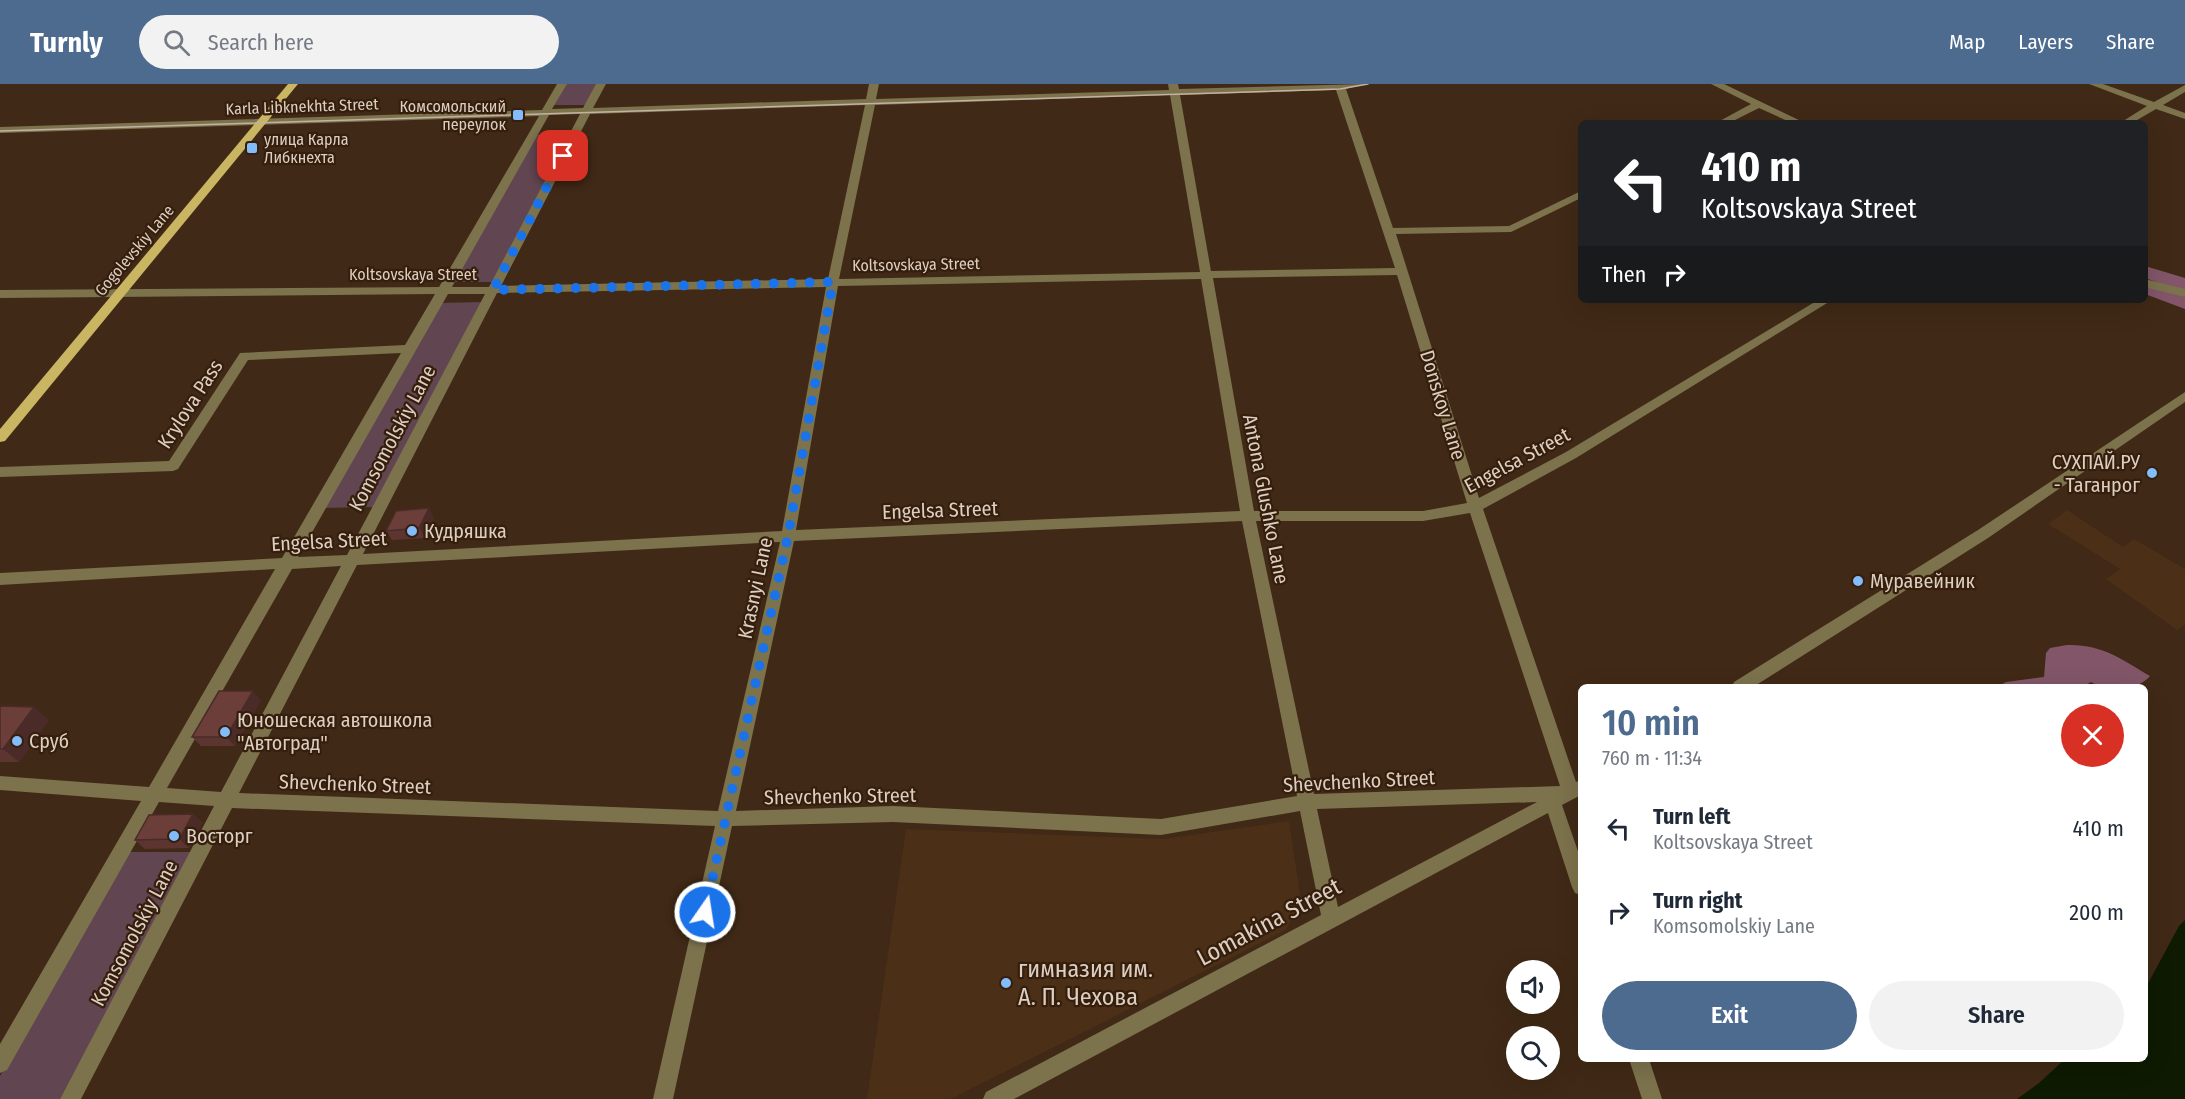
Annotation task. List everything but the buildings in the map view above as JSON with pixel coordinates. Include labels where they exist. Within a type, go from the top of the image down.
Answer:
[{"type":"main road","name":"Gogolevskiy Lane","points":[[0,438],[293,84]]},
{"type":"street","name":"Komsomolskiy Lane","points":[[0,1063],[562,84]]},
{"type":"street","name":"Komsomolskiy Lane","points":[[70,1099],[601,84]]},
{"type":"street","name":"Krasnyi Lane","points":[[663,1099],[788,536],[833,282],[874,84]]},
{"type":"street","name":"Karla Libknekhta Street","points":[[0,130],[870,104],[1174,88],[1360,84]]},
{"type":"street","points":[[1716,84],[1794,120]]},
{"type":"street","points":[[2094,84],[2185,116]]},
{"type":"street","name":"Donskoy Lane","points":[[1339,86],[1389,231],[1475,507],[1576,790]]},
{"type":"street","name":"Antona Glushko Lane","points":[[1174,88],[1248,516],[1331,918]]},
{"type":"street","points":[[2130,120],[2185,88]]},
{"type":"street","points":[[1727,120],[1759,104]]},
{"type":"street","points":[[1389,231],[1511,229],[1578,196]]},
{"type":"street","name":"Koltsovskaya Street","points":[[0,294],[493,290],[1401,271]]},
{"type":"street","points":[[2148,284],[2185,293]]},
{"type":"street","name":"Engelsa Street","points":[[0,579],[788,536],[1248,516],[1423,516],[1475,507],[1571,455],[1821,303]]},
{"type":"street","name":"Krylova Pass","points":[[0,472],[173,466],[244,356],[410,349]]},
{"type":"street","points":[[1745,684],[1983,534],[2185,396]]},
{"type":"street","name":"Shevchenko Street","points":[[0,783],[227,800],[726,819],[893,814],[1161,827],[1307,801],[1576,790]]},
{"type":"street","name":"Lomakina Street","points":[[993,1099],[1576,790]]},
{"type":"street","points":[[1553,803],[1578,878]]},
{"type":"street","points":[[1640,1062],[1652,1099]]},
{"type":"shaded area","points":[[566,84],[597,84],[586,105],[554,105]]},
{"type":"shaded area","points":[[556,131],[566,133],[570,138],[493,282],[450,282],[537,135]]},
{"type":"shaded area","points":[[2148,267],[2185,278],[2185,309],[2148,295],[2148,282],[2171,287],[2148,279]]},
{"type":"shaded area","points":[[482,302],[373,507],[322,508],[439,303]]},
{"type":"shaded area","points":[[2067,510],[2123,547],[2134,539],[2185,569],[2185,625],[2177,630],[2106,579],[2120,569],[2048,524]]},
{"type":"shaded area","points":[[2067,645],[2091,647],[2120,658],[2150,676],[2140,684],[2095,684],[2091,682],[2087,684],[2002,684],[2044,677],[2046,653],[2050,648]]},
{"type":"shaded area","points":[[1289,821],[1301,900],[1286,930],[951,1099],[867,1099],[906,829],[1163,839]]},
{"type":"shaded area","points":[[128,852],[192,852],[60,1099],[0,1099],[0,1076]]},
{"type":"shaded area","points":[[2185,920],[2185,1099],[2017,1099],[2062,1062],[2148,1062],[2148,983],[2179,926]]},
{"type":"tram line","points":[[0,131],[1340,89],[1368,84]]},
{"type":"place","name":"Комсомольский переулок","points":[[518,115]]},
{"type":"place","name":"улица Карла Либкнехта","points":[[252,148]]},
{"type":"place","name":"СУХПАЙ.РУ - Таганрог","points":[[2152,473]]},
{"type":"place","name":"Кудряшка","points":[[412,531]]},
{"type":"place","name":"Муравейник","points":[[1858,581]]},
{"type":"place","name":"Юношеская автошкола \"Автоград\"","points":[[225,732]]},
{"type":"place","name":"Сруб","points":[[17,741]]},
{"type":"place","name":"Восторг","points":[[174,836]]},
{"type":"place","name":"гимназия им. А. П. Чехова","points":[[1006,983]]},
{"type":"route","points":[[563,156],[493,290],[833,282],[788,536],[705,912]]}]
